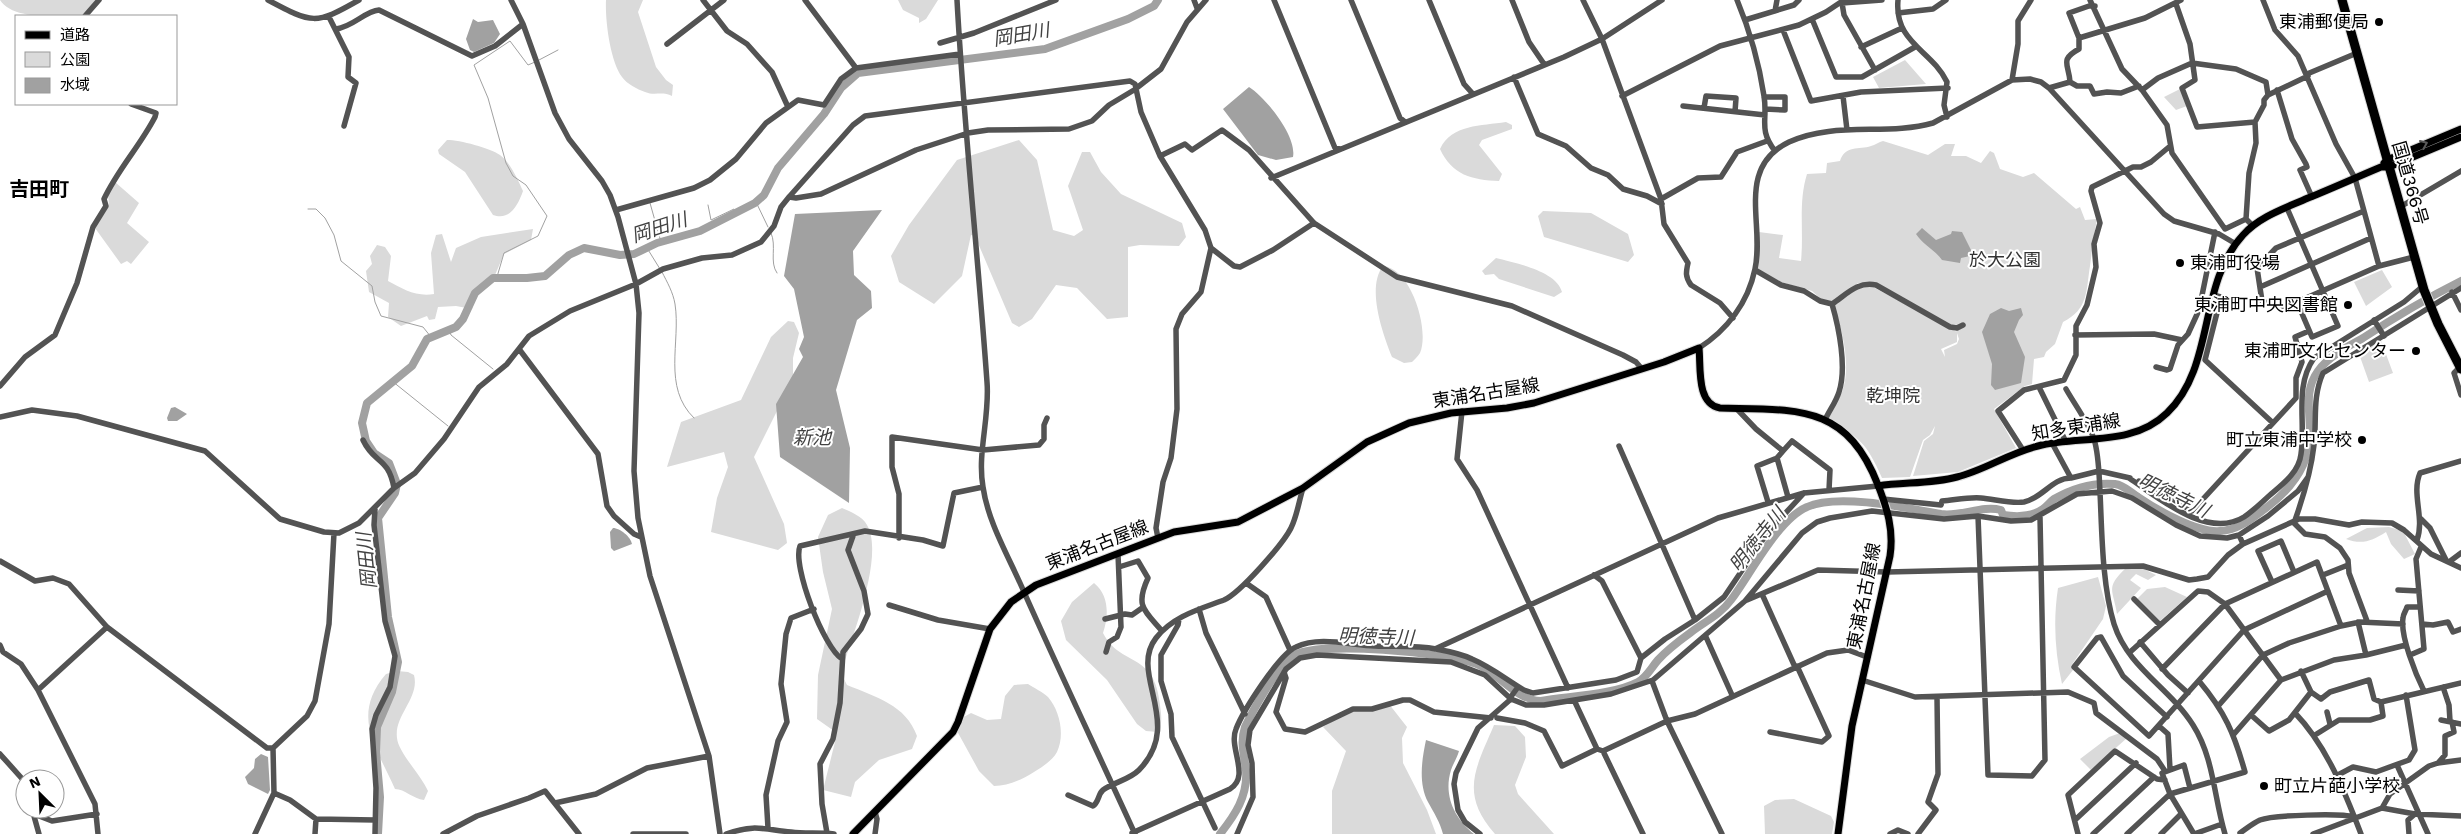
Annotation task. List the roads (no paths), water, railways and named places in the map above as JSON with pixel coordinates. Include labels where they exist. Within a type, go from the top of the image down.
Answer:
[{"type":"highway","name":"国道366号","points":[[2342,0],[2386,164],[2423,288],[2461,368]]},
{"type":"main road","points":[[2386,164],[2461,129]]},
{"type":"main road","points":[[2386,164],[2461,137]]},
{"type":"main road","name":"知多東浦線","points":[[1878,486],[1957,477],[2023,450],[2052,443],[2094,440],[2130,434],[2154,424],[2166,414],[2187,388],[2198,358],[2213,295],[2224,262],[2236,244],[2253,226],[2264,218],[2386,164]]},
{"type":"main road","name":"東浦名古屋線","points":[[853,834],[953,732],[990,629],[1011,602],[1036,585],[1174,532],[1238,522],[1303,488],[1354,451],[1396,428],[1420,420],[1462,411],[1507,408],[1534,403],[1642,369],[1699,348],[1705,398],[1716,407],[1795,411],[1825,420],[1842,430],[1869,463],[1887,512],[1892,538],[1887,572],[1862,680],[1845,769],[1838,834]]},
{"type":"street","points":[[86,15],[98,0]]},
{"type":"street","points":[[268,0],[307,19],[329,16],[360,0]]},
{"type":"street","points":[[511,0],[524,24],[555,113],[569,139],[602,181],[616,210],[636,284],[639,313],[634,470],[641,536],[652,582],[709,756],[720,834]]},
{"type":"street","points":[[703,0],[727,31],[747,44],[772,72],[788,107]]},
{"type":"street","points":[[667,44],[724,0]]},
{"type":"street","points":[[805,0],[856,68]]},
{"type":"street","points":[[957,0],[960,65],[968,133],[988,397],[983,450],[983,487],[990,512],[1024,592],[1133,833],[1230,789],[1238,780],[1234,733],[1273,667],[1290,650],[1304,644],[1314,643],[1435,649],[1472,658],[1518,688],[1536,693],[1628,677],[1637,672],[1641,658],[1665,639],[1696,620],[1724,597],[1768,532],[1804,493]]},
{"type":"street","points":[[940,43],[1056,0]]},
{"type":"street","points":[[1194,0],[1197,8]]},
{"type":"street","points":[[789,197],[796,198],[821,194],[916,150],[968,133],[988,130],[1076,127],[1092,121],[1109,104],[1136,88],[1161,69],[1187,22],[1197,8],[1206,0]]},
{"type":"street","points":[[1274,0],[1335,148],[1340,149]]},
{"type":"street","points":[[1351,0],[1400,118],[1405,122]]},
{"type":"street","points":[[1429,0],[1464,84],[1473,94]]},
{"type":"street","points":[[1512,0],[1529,42],[1544,64]]},
{"type":"street","points":[[1583,0],[1602,39],[1661,202],[1664,224],[1688,263],[1686,276],[1688,281],[1691,285],[1720,303],[1733,318]]},
{"type":"street","points":[[1272,178],[1602,39],[1662,0]]},
{"type":"street","points":[[1737,0],[1752,38],[1764,97],[1765,135],[1775,151]]},
{"type":"street","points":[[1775,10],[1777,0]]},
{"type":"street","points":[[1745,20],[1794,5],[1798,0]]},
{"type":"street","points":[[1622,96],[1720,46],[1783,30],[1812,19],[1843,2],[1882,0]]},
{"type":"street","points":[[1898,0],[1898,13],[1902,28],[1916,47],[1944,76],[1948,88],[1944,105],[1947,117]]},
{"type":"street","points":[[1935,0],[1935,8]]},
{"type":"street","points":[[1898,13],[1935,8],[1946,0]]},
{"type":"street","points":[[2012,80],[2018,44],[2018,20],[2031,0]]},
{"type":"street","points":[[2090,0],[2095,6],[2104,32],[2122,69],[2141,88],[2167,125],[2170,134],[2169,147],[2225,229],[2246,219]]},
{"type":"street","points":[[2263,0],[2275,30],[2298,56],[2336,144],[2355,178],[2379,266]]},
{"type":"street","points":[[1843,2],[1844,15],[1874,70]]},
{"type":"street","points":[[2079,38],[2104,32],[2178,2],[2190,44],[2195,80],[2182,88],[2197,127],[2256,122]]},
{"type":"street","points":[[2095,6],[2089,6],[2069,14],[2079,38],[2079,49],[2068,56],[2065,63],[2070,82],[2077,86],[2090,86],[2094,94],[2107,92],[2120,94],[2141,88],[2192,63],[2236,69],[2248,75],[2262,78],[2266,82],[2268,95],[2256,122],[2256,142],[2249,173],[2246,219],[2253,226]]},
{"type":"street","points":[[336,28],[345,27],[373,11],[379,10],[472,56],[496,46],[524,24]]},
{"type":"street","points":[[329,16],[349,57],[348,77],[356,83],[344,126]]},
{"type":"street","points":[[1812,19],[1836,77],[1862,77],[1916,47]]},
{"type":"street","points":[[1862,48],[1902,28]]},
{"type":"street","points":[[1783,30],[1811,101],[1861,92],[1948,88]]},
{"type":"street","points":[[2268,95],[2357,53]]},
{"type":"street","points":[[616,210],[694,188],[710,180],[736,159],[766,123],[802,99],[824,105],[841,79],[856,68],[960,55]]},
{"type":"street","points":[[1514,77],[1538,134],[1566,146],[1591,168],[1608,175],[1623,189],[1661,202]]},
{"type":"street","points":[[1699,348],[1713,338],[1733,318],[1745,298],[1755,270],[1758,247],[1755,191],[1762,169],[1775,151],[1789,142],[1806,136],[1847,130],[1918,126],[1947,117],[2012,80],[2030,79],[2041,82],[2049,88],[2164,214],[2174,221],[2215,232],[2236,244]]},
{"type":"street","points":[[0,417],[32,410],[77,416],[205,451],[280,519],[334,533],[352,527],[375,509],[396,487],[414,472],[436,449],[479,386],[507,364],[528,336],[570,310],[636,284],[663,269],[702,258],[732,255],[761,242],[774,226],[781,207],[789,197],[853,126],[865,116],[1130,81],[1134,83],[1136,88],[1141,112],[1160,156],[1210,239],[1211,248],[1201,292],[1182,314],[1176,328],[1176,409],[1171,458],[1163,482],[1156,528],[1158,538]]},
{"type":"street","points":[[2049,88],[2070,82]]},
{"type":"street","points":[[2278,90],[2292,138],[2307,167],[2300,170],[2312,197]]},
{"type":"street","points":[[1704,108],[1706,96],[1736,98],[1735,112]]},
{"type":"street","points":[[1843,96],[1847,130]]},
{"type":"street","points":[[1683,106],[1735,112],[1785,110],[1784,97],[1764,97]]},
{"type":"street","points":[[0,386],[25,357],[55,335],[77,284],[93,227],[106,206],[104,198],[119,170],[143,141],[155,117],[156,113],[134,105]]},
{"type":"street","points":[[1160,156],[1185,144],[1192,150],[1222,130],[1249,150],[1314,223],[1397,278],[1512,306],[1623,355],[1636,362],[1642,369]]},
{"type":"street","points":[[1661,202],[1698,178],[1721,177],[1737,152],[1767,141]]},
{"type":"street","points":[[2023,450],[1998,411],[2024,390],[2064,380],[2076,355],[2075,335],[2079,318],[2087,305],[2096,267],[2094,244],[2100,223],[2091,191],[2092,187],[2125,171],[2151,162],[2169,147]]},
{"type":"street","points":[[2400,207],[2461,171]]},
{"type":"street","points":[[2288,208],[2338,326],[2312,338],[2297,302]]},
{"type":"street","points":[[2364,211],[2276,248],[2257,268],[2262,301],[2271,305],[2281,306],[2297,302],[2379,266],[2414,256]]},
{"type":"street","points":[[1211,248],[1231,264],[1240,267],[1273,250],[1314,223]]},
{"type":"street","points":[[2156,366],[2167,370],[2170,369],[2178,345],[2188,334],[2199,310],[2215,232]]},
{"type":"street","points":[[2260,287],[2371,238]]},
{"type":"street","points":[[1755,270],[1781,285],[1804,291],[1820,301],[1832,304],[1857,286],[1868,283],[1876,285],[1950,327],[1957,328],[1963,325]]},
{"type":"street","points":[[2129,478],[2172,506],[2200,521],[2225,524],[2243,518],[2288,480],[2298,466],[2301,456],[2301,395],[2306,369],[2314,358],[2404,302],[2423,288]]},
{"type":"street","points":[[2294,523],[2308,477],[2314,442],[2314,399],[2323,373],[2384,336],[2429,304],[2461,288]]},
{"type":"street","points":[[2452,292],[2461,310]]},
{"type":"street","points":[[2213,295],[2221,298],[2205,360],[2273,423]]},
{"type":"street","points":[[1825,420],[1839,393],[1842,375],[1839,330],[1832,304]]},
{"type":"street","points":[[2374,320],[2384,336]]},
{"type":"street","points":[[1883,499],[1941,505],[1942,501],[1979,498],[2021,502],[2033,499],[2058,480],[2099,471],[2150,485],[2192,511],[2296,398],[2296,378],[2302,362],[2295,337],[2309,331]]},
{"type":"street","points":[[2075,335],[2154,334],[2182,340]]},
{"type":"street","points":[[519,349],[598,454],[607,506],[614,516],[634,534],[641,536]]},
{"type":"street","points":[[2461,368],[2454,373],[2461,395]]},
{"type":"street","points":[[2039,387],[2066,442]]},
{"type":"street","points":[[2066,389],[2094,440],[2099,471],[2106,568],[2114,625],[2129,654],[2139,668],[2177,705],[2200,738],[2209,760],[2222,824],[2226,834]]},
{"type":"street","points":[[1736,408],[1783,451]]},
{"type":"street","points":[[1745,418],[1743,412],[1747,408]]},
{"type":"street","points":[[1462,411],[1456,449],[1458,461],[1477,490],[1568,688]]},
{"type":"street","points":[[899,538],[899,494],[892,467],[892,437],[983,450],[1039,445],[1044,439],[1044,425],[1047,418]]},
{"type":"street","points":[[363,440],[371,453],[387,466],[396,487]]},
{"type":"street","points":[[1768,502],[1757,466],[1777,458],[1792,441],[1822,462],[1830,470],[1829,490]]},
{"type":"street","points":[[2052,443],[2071,478]]},
{"type":"street","points":[[1619,446],[1696,620]]},
{"type":"street","points":[[1777,458],[1788,497]]},
{"type":"street","points":[[2417,540],[2421,520],[2418,505],[2420,473],[2461,461]]},
{"type":"street","points":[[1237,834],[1252,797],[1249,733],[1284,672],[1295,660],[1310,656],[1433,660],[1474,670],[1491,680],[1511,698],[1533,705],[1620,692],[1652,681],[1706,637],[1745,601],[1802,533],[1817,522],[1872,511],[1944,519],[1978,516],[2011,521],[2040,517],[2069,497],[2100,491],[2112,491],[2132,498],[2176,525],[2200,536],[2227,538],[2239,535],[2268,516],[2298,491],[2308,477]]},
{"type":"street","points":[[1435,649],[1718,518],[1804,493],[1878,486]]},
{"type":"street","points":[[842,659],[830,646],[814,609],[803,577],[799,548],[805,544],[846,535],[853,536],[865,532],[923,540],[943,546],[954,493],[983,487]]},
{"type":"street","points":[[1068,795],[1094,806],[1102,791],[1141,768],[1158,733],[1154,694],[1146,659],[1153,642],[1162,631],[1178,618],[1232,596],[1246,583],[1290,530],[1303,488]]},
{"type":"street","points":[[375,509],[374,525],[386,621],[395,656],[390,687],[376,715],[372,730],[376,781],[375,834]]},
{"type":"street","points":[[1978,516],[1988,775],[2032,776],[2045,760],[2040,517]]},
{"type":"street","points":[[1745,601],[1818,570],[1887,572],[2143,566],[2189,580],[2197,579],[2208,577],[2228,555],[2243,544],[2294,523],[2299,519],[2349,526],[2362,522],[2392,523],[2417,540],[2421,546],[2461,568]]},
{"type":"street","points":[[2421,520],[2430,528],[2448,561]]},
{"type":"street","points":[[2294,523],[2304,534],[2325,537],[2340,548],[2348,560],[2348,566],[2368,621]]},
{"type":"street","points":[[0,560],[35,581],[53,578],[66,582],[107,627],[267,748],[273,748],[307,716],[315,701],[329,624],[334,533]]},
{"type":"street","points":[[2239,535],[2243,544]]},
{"type":"street","points":[[827,833],[822,804],[820,767],[833,738],[840,703],[842,659],[845,649],[861,629],[868,614],[864,591],[848,550],[853,536]]},
{"type":"street","points":[[2272,582],[2258,551],[2281,541],[2294,572]]},
{"type":"street","points":[[2410,655],[2424,649],[2416,559],[2421,546]]},
{"type":"street","points":[[2448,561],[2461,553]]},
{"type":"street","points":[[1106,652],[1109,642],[1116,639],[1120,632],[1118,554]]},
{"type":"street","points":[[1119,567],[1138,561],[1148,578],[1141,593],[1142,608],[1162,631]]},
{"type":"street","points":[[2162,669],[2225,604],[2317,562],[2341,626]]},
{"type":"street","points":[[2323,575],[2348,566]]},
{"type":"street","points":[[1594,575],[1602,581],[1641,658]]},
{"type":"street","points":[[1246,583],[1266,597],[1290,650]]},
{"type":"street","points":[[2398,590],[2419,591]]},
{"type":"street","points":[[2129,654],[2159,624],[2198,591],[2208,592],[2225,604],[2281,680]]},
{"type":"street","points":[[2167,717],[2123,676],[2101,637],[2097,638],[2074,667],[2149,736],[2159,726],[2167,717],[2177,705],[2244,630],[2328,591]]},
{"type":"street","points":[[1762,594],[1829,736],[1822,742],[1770,732]]},
{"type":"street","points":[[2134,599],[2159,624]]},
{"type":"street","points":[[888,604],[938,620],[990,629]]},
{"type":"street","points":[[2420,607],[2407,607],[2402,617],[2406,645],[2424,691]]},
{"type":"street","points":[[1104,619],[1121,615],[1132,615],[1142,608]]},
{"type":"street","points":[[768,828],[766,795],[778,741],[787,722],[780,687],[786,634],[792,618],[814,609]]},
{"type":"street","points":[[1199,609],[1206,633],[1245,714]]},
{"type":"street","points":[[1178,618],[1178,625],[1161,655],[1161,681],[1171,714],[1172,738],[1215,828]]},
{"type":"street","points":[[2358,622],[2366,654]]},
{"type":"street","points":[[2219,705],[2263,655],[2289,643],[2358,622],[2403,624]]},
{"type":"street","points":[[2422,624],[2432,625],[2448,622],[2453,632],[2461,629]]},
{"type":"street","points":[[38,690],[107,627]]},
{"type":"street","points":[[1706,637],[1732,696]]},
{"type":"street","points":[[2140,642],[2162,669],[2188,693]]},
{"type":"street","points":[[0,644],[4,652],[21,664],[38,690],[95,804],[98,834]]},
{"type":"street","points":[[2234,734],[2281,680],[2334,660],[2406,645]]},
{"type":"street","points":[[1284,672],[1286,678],[1276,712],[1286,729],[1297,732],[1316,728],[1353,709],[1372,709],[1401,700],[1410,700],[1434,712],[1525,723],[1544,730],[1562,766],[1667,721],[1695,714],[1796,666],[1837,650],[1848,650],[1867,657]]},
{"type":"street","points":[[2301,671],[2310,692],[2321,699],[2330,692],[2369,680],[2374,699],[2381,702],[2461,684]]},
{"type":"street","points":[[1862,680],[1915,697],[2068,692],[2094,703],[2096,713],[2157,759],[2167,770]]},
{"type":"street","points":[[1652,681],[1667,721],[1722,834]]},
{"type":"street","points":[[2127,834],[2170,794],[2245,772],[2234,734],[2219,705],[2199,681]]},
{"type":"street","points":[[2438,763],[2445,755],[2445,736],[2454,732],[2449,705],[2443,687]]},
{"type":"street","points":[[1480,834],[1465,822],[1458,810],[1455,778],[1459,764],[1478,728],[1494,718],[1518,688]]},
{"type":"street","points":[[2251,715],[2269,730],[2289,720],[2310,692]]},
{"type":"street","points":[[2336,776],[2353,767],[2376,772],[2385,767],[2398,765],[2409,760],[2415,751],[2406,695]]},
{"type":"street","points":[[1918,834],[1936,810],[1928,802],[1938,774],[1937,697]]},
{"type":"street","points":[[1574,700],[1643,834]]},
{"type":"street","points":[[2315,735],[2339,720],[2364,720],[2384,716],[2381,702]]},
{"type":"street","points":[[2295,712],[2315,735],[2336,776],[2361,834]]},
{"type":"street","points":[[2327,712],[2330,724]]},
{"type":"street","points":[[2441,720],[2461,724]]},
{"type":"street","points":[[2159,726],[2168,734],[2167,770]]},
{"type":"street","points":[[255,834],[274,793],[273,748]]},
{"type":"street","points":[[2078,834],[2068,795],[2115,751],[2136,763],[2154,777],[2165,780]]},
{"type":"street","points":[[0,754],[15,771]]},
{"type":"street","points":[[555,803],[596,794],[647,768],[709,756]]},
{"type":"street","points":[[2382,808],[2390,794],[2421,772],[2438,763],[2461,760]]},
{"type":"street","points":[[2075,820],[2136,763]]},
{"type":"street","points":[[2190,788],[2184,765],[2162,773],[2170,794],[2194,834],[2222,824]]},
{"type":"street","points":[[2398,765],[2428,834]]},
{"type":"street","points":[[2093,834],[2154,777]]},
{"type":"street","points":[[443,834],[477,816],[545,791],[579,834]]},
{"type":"street","points":[[274,793],[290,800],[316,819],[375,820]]},
{"type":"street","points":[[2314,834],[2354,817],[2382,808],[2418,814],[2461,816]]},
{"type":"street","points":[[875,812],[877,819],[875,834]]},
{"type":"street","points":[[65,819],[97,814]]},
{"type":"street","points":[[2161,834],[2181,814]]},
{"type":"street","points":[[2240,833],[2260,820],[2291,815],[2323,817],[2345,814],[2354,817]]},
{"type":"street","points":[[2409,834],[2408,820],[2418,814]]},
{"type":"street","points":[[35,819],[39,834]]},
{"type":"street","points":[[48,819],[52,821],[65,819]]},
{"type":"street","points":[[315,834],[316,819]]},
{"type":"street","points":[[726,834],[748,827],[834,834]]},
{"type":"street","points":[[1890,834],[1898,830],[1908,834]]},
{"type":"street","points":[[633,834],[686,834]]},
{"type":"water","points":[[473,19],[478,22],[493,20],[500,34],[494,43],[474,52],[470,50],[466,39]]},
{"type":"water","points":[[1249,87],[1264,100],[1279,118],[1290,139],[1293,157],[1276,160],[1258,155],[1223,109]]},
{"type":"water","name":"新池","points":[[882,210],[853,251],[854,275],[871,291],[872,308],[857,320],[836,390],[850,448],[849,503],[780,457],[776,404],[803,357],[799,349],[804,337],[794,289],[784,276],[795,214]]},
{"type":"water","points":[[1922,228],[1936,240],[1951,234],[1952,231],[1962,232],[1971,250],[1970,256],[1961,258],[1960,263],[1942,260],[1916,234]]},
{"type":"water","points":[[2001,308],[2009,311],[2021,308],[2023,315],[2014,332],[2025,357],[2021,383],[1995,390],[1991,385],[1992,364],[1982,332],[1990,314]]},
{"type":"water","points":[[175,407],[187,414],[177,421],[168,421],[167,418],[171,408]]},
{"type":"water","points":[[613,528],[625,533],[632,544],[614,551],[611,548],[610,532]]},
{"type":"water","points":[[1426,740],[1459,751],[1449,780],[1450,798],[1456,814],[1474,834],[1443,834],[1423,787],[1422,763]]},
{"type":"water","points":[[261,754],[268,757],[270,790],[268,794],[248,784],[245,777],[254,768],[255,759]]},
{"type":"waterway","name":"岡田川","points":[[378,834],[380,797],[376,752],[377,727],[392,692],[398,662],[388,617],[378,518],[395,493],[397,484],[389,463],[374,453],[366,441],[362,423],[367,403],[412,366],[427,339],[456,327],[463,319],[475,293],[493,278],[545,276],[569,255],[584,248],[620,255],[634,254],[657,243],[700,231],[755,203],[764,195],[778,168],[824,114],[841,88],[858,73],[1045,49],[1128,19],[1154,6],[1158,0]]},
{"type":"waterway","points":[[497,277],[504,253],[538,236],[547,216],[526,185],[513,176],[506,163],[488,98],[474,65],[510,41],[528,65],[535,62]]},
{"type":"waterway","points":[[539,60],[558,50]]},
{"type":"waterway","points":[[756,202],[768,227]]},
{"type":"waterway","points":[[650,203],[661,242]]},
{"type":"waterway","points":[[708,205],[711,220],[734,209],[736,214]]},
{"type":"waterway","points":[[308,209],[316,209],[325,218],[334,235],[341,261],[372,286],[375,302],[381,316],[423,327],[431,337]]},
{"type":"waterway","points":[[771,233],[773,238],[774,264],[777,273]]},
{"type":"waterway","points":[[647,248],[660,269]]},
{"type":"waterway","points":[[662,272],[675,304],[675,364],[678,392],[684,406],[694,418]]},
{"type":"waterway","name":"明徳寺川","points":[[1220,834],[1231,820],[1243,797],[1246,779],[1243,753],[1245,727],[1259,700],[1285,662],[1291,657],[1305,652],[1353,648],[1413,652],[1464,660],[1487,669],[1516,692],[1532,700],[1541,701],[1616,690],[1641,680],[1669,649],[1727,605],[1775,535],[1796,513],[1820,503],[1854,501],[1941,514],[1994,509],[2001,510],[2003,515],[2024,516],[2039,512],[2054,499],[2076,489],[2091,485],[2115,484],[2124,487],[2166,514],[2189,525],[2211,531],[2233,529],[2250,520],[2275,501],[2297,476],[2309,445],[2309,393],[2314,378],[2322,366],[2345,348],[2411,308],[2461,281]]},
{"type":"waterway","points":[[449,330],[451,335],[493,369]]},
{"type":"waterway","points":[[392,381],[448,426]]},
{"type":"place","name":"東浦郵便局","points":[[2379,22]]},
{"type":"place","name":"東浦町役場","points":[[2180,263]]},
{"type":"place","name":"東浦町中央図書館","points":[[2348,305]]},
{"type":"place","name":"東浦町文化センター","points":[[2416,351]]},
{"type":"place","name":"町立東浦中学校","points":[[2362,440]]},
{"type":"place","name":"町立片葩小学校","points":[[2264,786]]},
{"type":"district","name":"吉田町","points":[[39,189]]},
{"type":"park label","name":"於大公園","points":[[2005,260]]},
{"type":"park label","name":"乾坤院","points":[[1893,396]]}]
